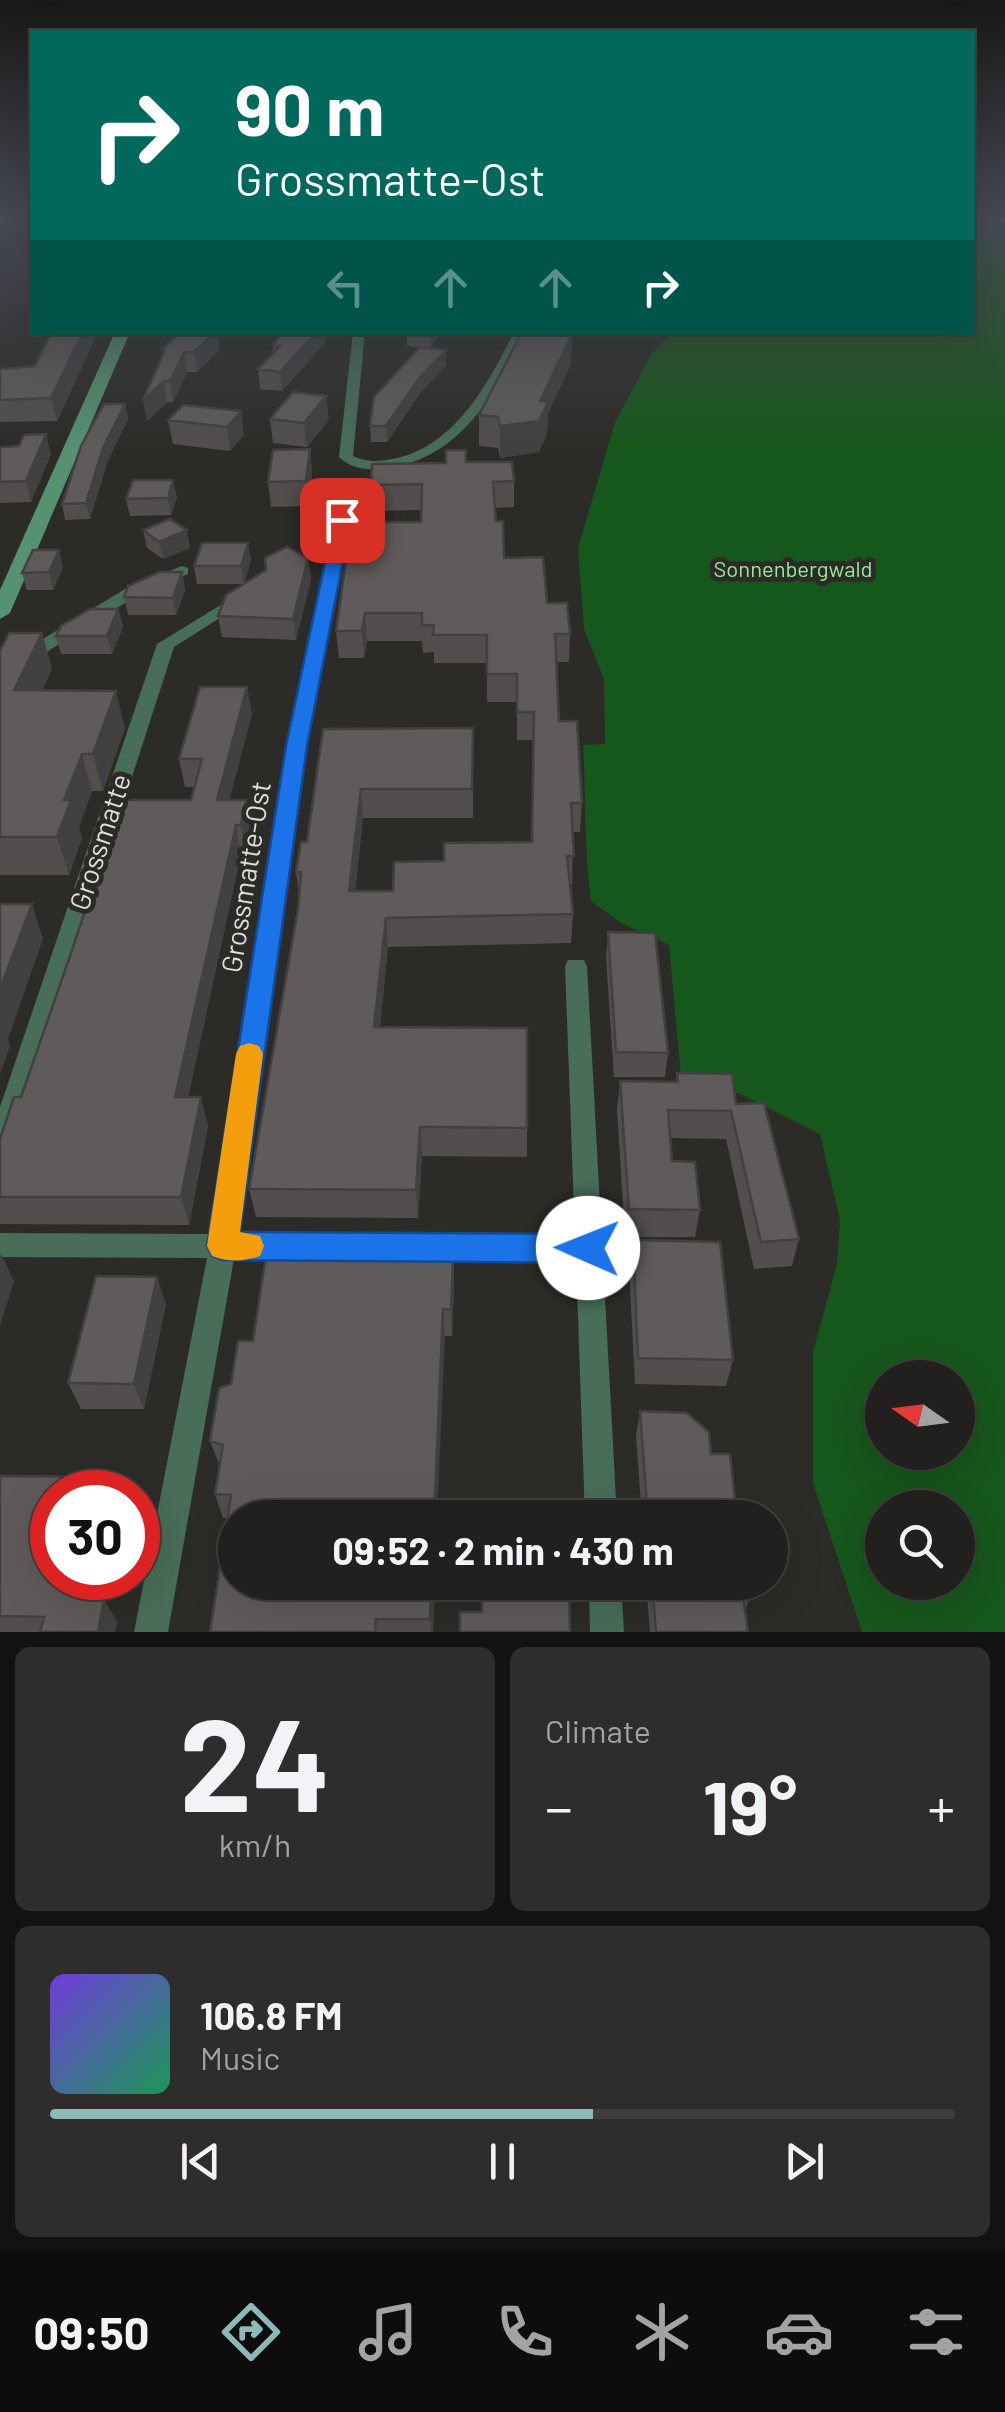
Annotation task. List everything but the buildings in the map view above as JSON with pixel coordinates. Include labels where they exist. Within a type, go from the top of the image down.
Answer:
[{"type":"main road","points":[[0,612],[121,335]]},
{"type":"street","points":[[359,335],[346,453],[356,463],[403,464],[432,450],[482,399],[518,335]]},
{"type":"street","name":"Grossmatte-Ost","points":[[222,1246],[296,746],[342,520]]},
{"type":"street","points":[[0,663],[23,660],[37,653],[66,630],[139,586],[182,571]]},
{"type":"street","name":"Grossmatte","points":[[0,1145],[166,644],[260,585]]},
{"type":"street","points":[[576,966],[600,1500]]},
{"type":"street","points":[[0,1245],[588,1248]]},
{"type":"street","points":[[151,1632],[222,1246]]},
{"type":"street","points":[[606,1600],[607,1632]]},
{"type":"green space","name":"Sonnenbergwald","points":[[975,296],[1005,296],[1005,1632],[862,1632],[813,1483],[813,1352],[837,1264],[840,1220],[820,1134],[738,1093],[682,1088],[669,945],[621,923],[591,901],[583,745],[605,744],[604,679],[584,629],[578,548],[615,422],[651,355],[670,335],[975,335]]},
{"type":"slow traffic","points":[[249,1054],[222,1246],[249,1246]]},
{"type":"route","points":[[342,520],[330,596],[296,746],[222,1246],[588,1248]]}]
